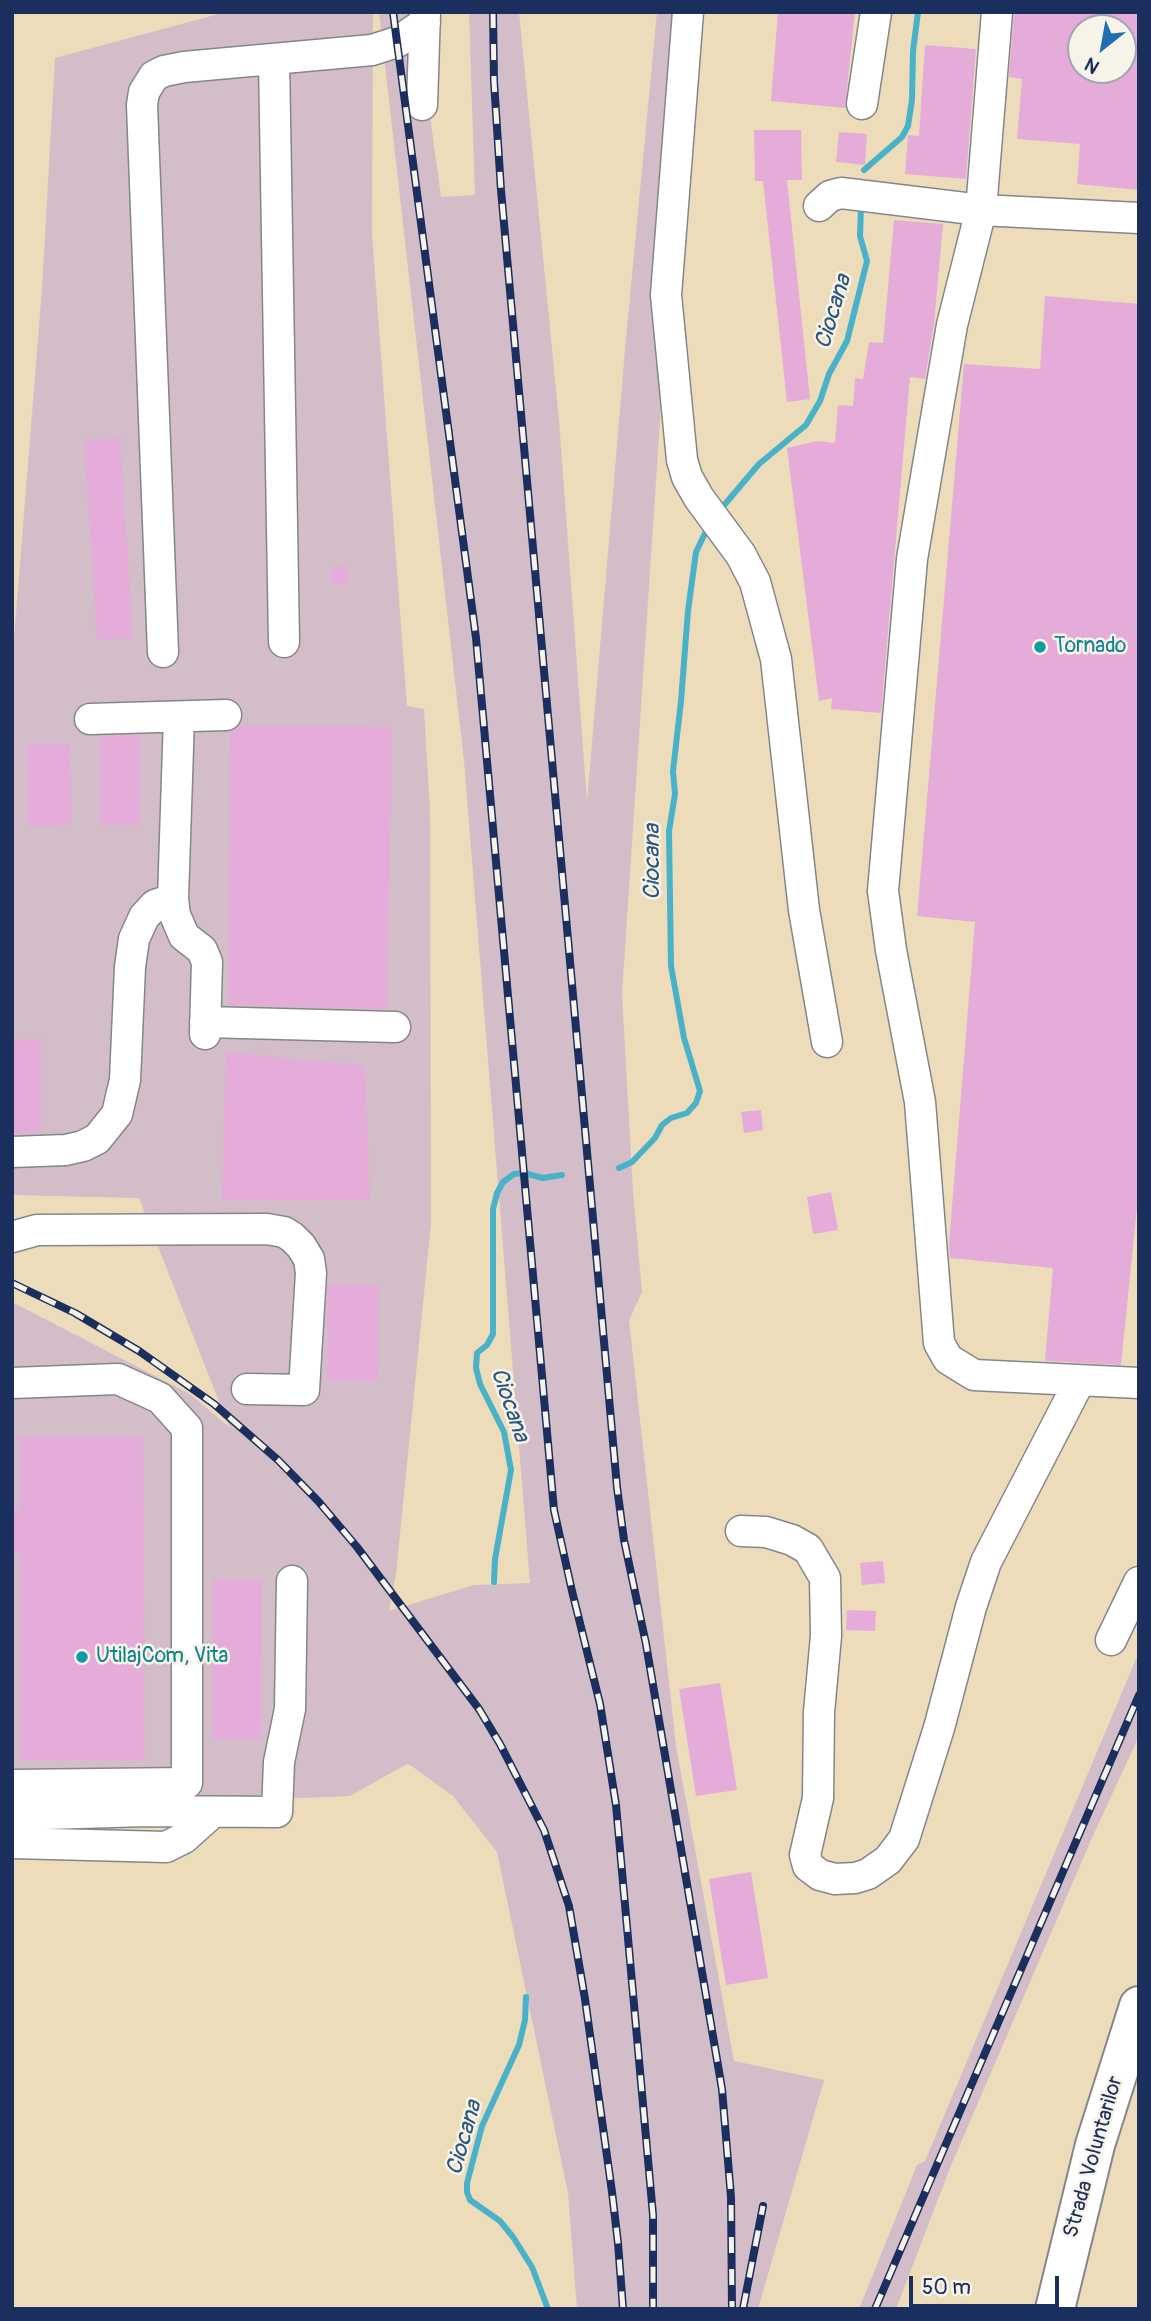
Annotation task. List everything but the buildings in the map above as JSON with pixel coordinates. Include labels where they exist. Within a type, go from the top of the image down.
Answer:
[{"type":"main road","name":"Strada Voluntarilor","points":[[1055,2309],[1095,2146],[1139,2006]]},
{"type":"lane","points":[[688,12],[666,295],[682,460],[687,477],[699,498],[741,555],[755,582],[776,659],[804,910],[827,1042]]},
{"type":"lane","points":[[862,104],[876,12]]},
{"type":"lane","points":[[997,12],[981,210],[952,325],[912,559],[883,891],[891,950],[920,1102],[939,1343],[948,1359],[974,1375],[1139,1383]]},
{"type":"lane","points":[[163,652],[142,105],[144,92],[154,76],[184,67],[372,50],[397,41],[425,18]]},
{"type":"lane","points":[[422,106],[425,18]]},
{"type":"lane","points":[[274,60],[285,642]]},
{"type":"lane","points":[[819,206],[830,196],[841,193],[981,210],[1139,218]]},
{"type":"lane","points":[[90,719],[226,715]]},
{"type":"lane","points":[[178,717],[173,899],[175,915],[184,936],[202,950],[207,962],[205,1028],[395,1027]]},
{"type":"lane","points":[[12,1152],[66,1150],[83,1146],[97,1139],[117,1114],[125,1080],[130,967],[134,939],[144,917],[155,905],[173,899]]},
{"type":"lane","points":[[12,1237],[37,1230],[267,1229],[284,1232],[292,1237],[302,1246],[309,1259],[311,1273],[304,1390],[247,1389]]},
{"type":"lane","points":[[12,1383],[118,1379],[160,1398],[187,1428],[187,1783],[12,1785]]},
{"type":"lane","points":[[741,1531],[765,1532],[792,1540],[808,1549],[825,1578],[826,1636],[819,1712],[818,1798],[805,1855],[808,1866],[820,1875],[835,1879],[868,1874],[888,1860],[904,1839],[986,1562],[1079,1382]]},
{"type":"lane","points":[[12,1815],[277,1812],[279,1762],[290,1709],[292,1581]]},
{"type":"lane","points":[[1111,1640],[1139,1582]]},
{"type":"lane","points":[[12,1843],[166,1847],[184,1838],[213,1812]]},
{"type":"shaded area","points":[[226,12],[373,12],[372,234],[407,706],[424,709],[430,811],[431,1223],[396,1574],[389,1611],[474,1585],[530,1583],[464,761],[379,12],[416,12],[441,197],[475,195],[469,12],[519,12],[559,420],[587,802],[626,338],[657,12],[687,12],[622,994],[633,1192],[642,1292],[629,1320],[676,1746],[734,2061],[824,2080],[758,2309],[577,2309],[568,2193],[497,1852],[453,1796],[410,1765],[407,1764],[350,1796],[198,1802],[12,1802],[12,1302],[190,1394],[229,1427],[139,1198],[12,1195],[12,664],[42,289],[55,58]]},
{"type":"shaded area","points":[[1139,1652],[1139,1736],[1091,1840],[950,2168],[896,2309],[859,2309],[917,2165],[925,2161]]},
{"type":"waterway","name":"Ciocana","points":[[864,170],[902,137],[908,126],[918,12]]},
{"type":"waterway","name":"Ciocana","points":[[720,510],[759,464],[806,425],[820,401],[829,374],[847,341],[867,261],[860,236],[861,208]]},
{"type":"waterway","name":"Ciocana","points":[[619,1168],[632,1162],[655,1138],[662,1125],[671,1118],[687,1113],[696,1103],[700,1091],[684,1038],[671,966],[669,831],[675,794],[673,771],[688,611],[696,552],[709,525]]},
{"type":"waterway","name":"Ciocana","points":[[494,1582],[495,1559],[511,1470],[504,1432],[480,1384],[476,1368],[477,1353],[487,1345],[493,1334],[493,1209],[503,1182],[514,1174],[524,1173],[543,1178],[562,1175]]},
{"type":"waterway","name":"Ciocana","points":[[526,1997],[525,2020],[519,2045],[482,2126],[467,2192],[470,2200],[500,2221],[513,2237],[532,2267],[548,2309]]},
{"type":"railway","points":[[393,12],[476,638],[554,1510],[600,1704],[616,1805],[653,2215],[653,2309]]},
{"type":"railway","points":[[493,12],[501,190],[617,1487],[624,1540],[646,1644],[722,2089],[731,2197],[732,2309]]},
{"type":"railway","points":[[12,1283],[75,1313],[139,1351],[214,1404],[278,1460],[357,1547],[479,1709],[500,1744],[544,1830],[569,1906],[612,2192],[623,2309]]},
{"type":"railway","points":[[875,2309],[1139,1695]]},
{"type":"railway","points":[[743,2309],[763,2206]]},
{"type":"place","name":"Tornado","points":[[1040,647]]},
{"type":"place","name":"UtilajCom, Vita","points":[[82,1657]]}]
